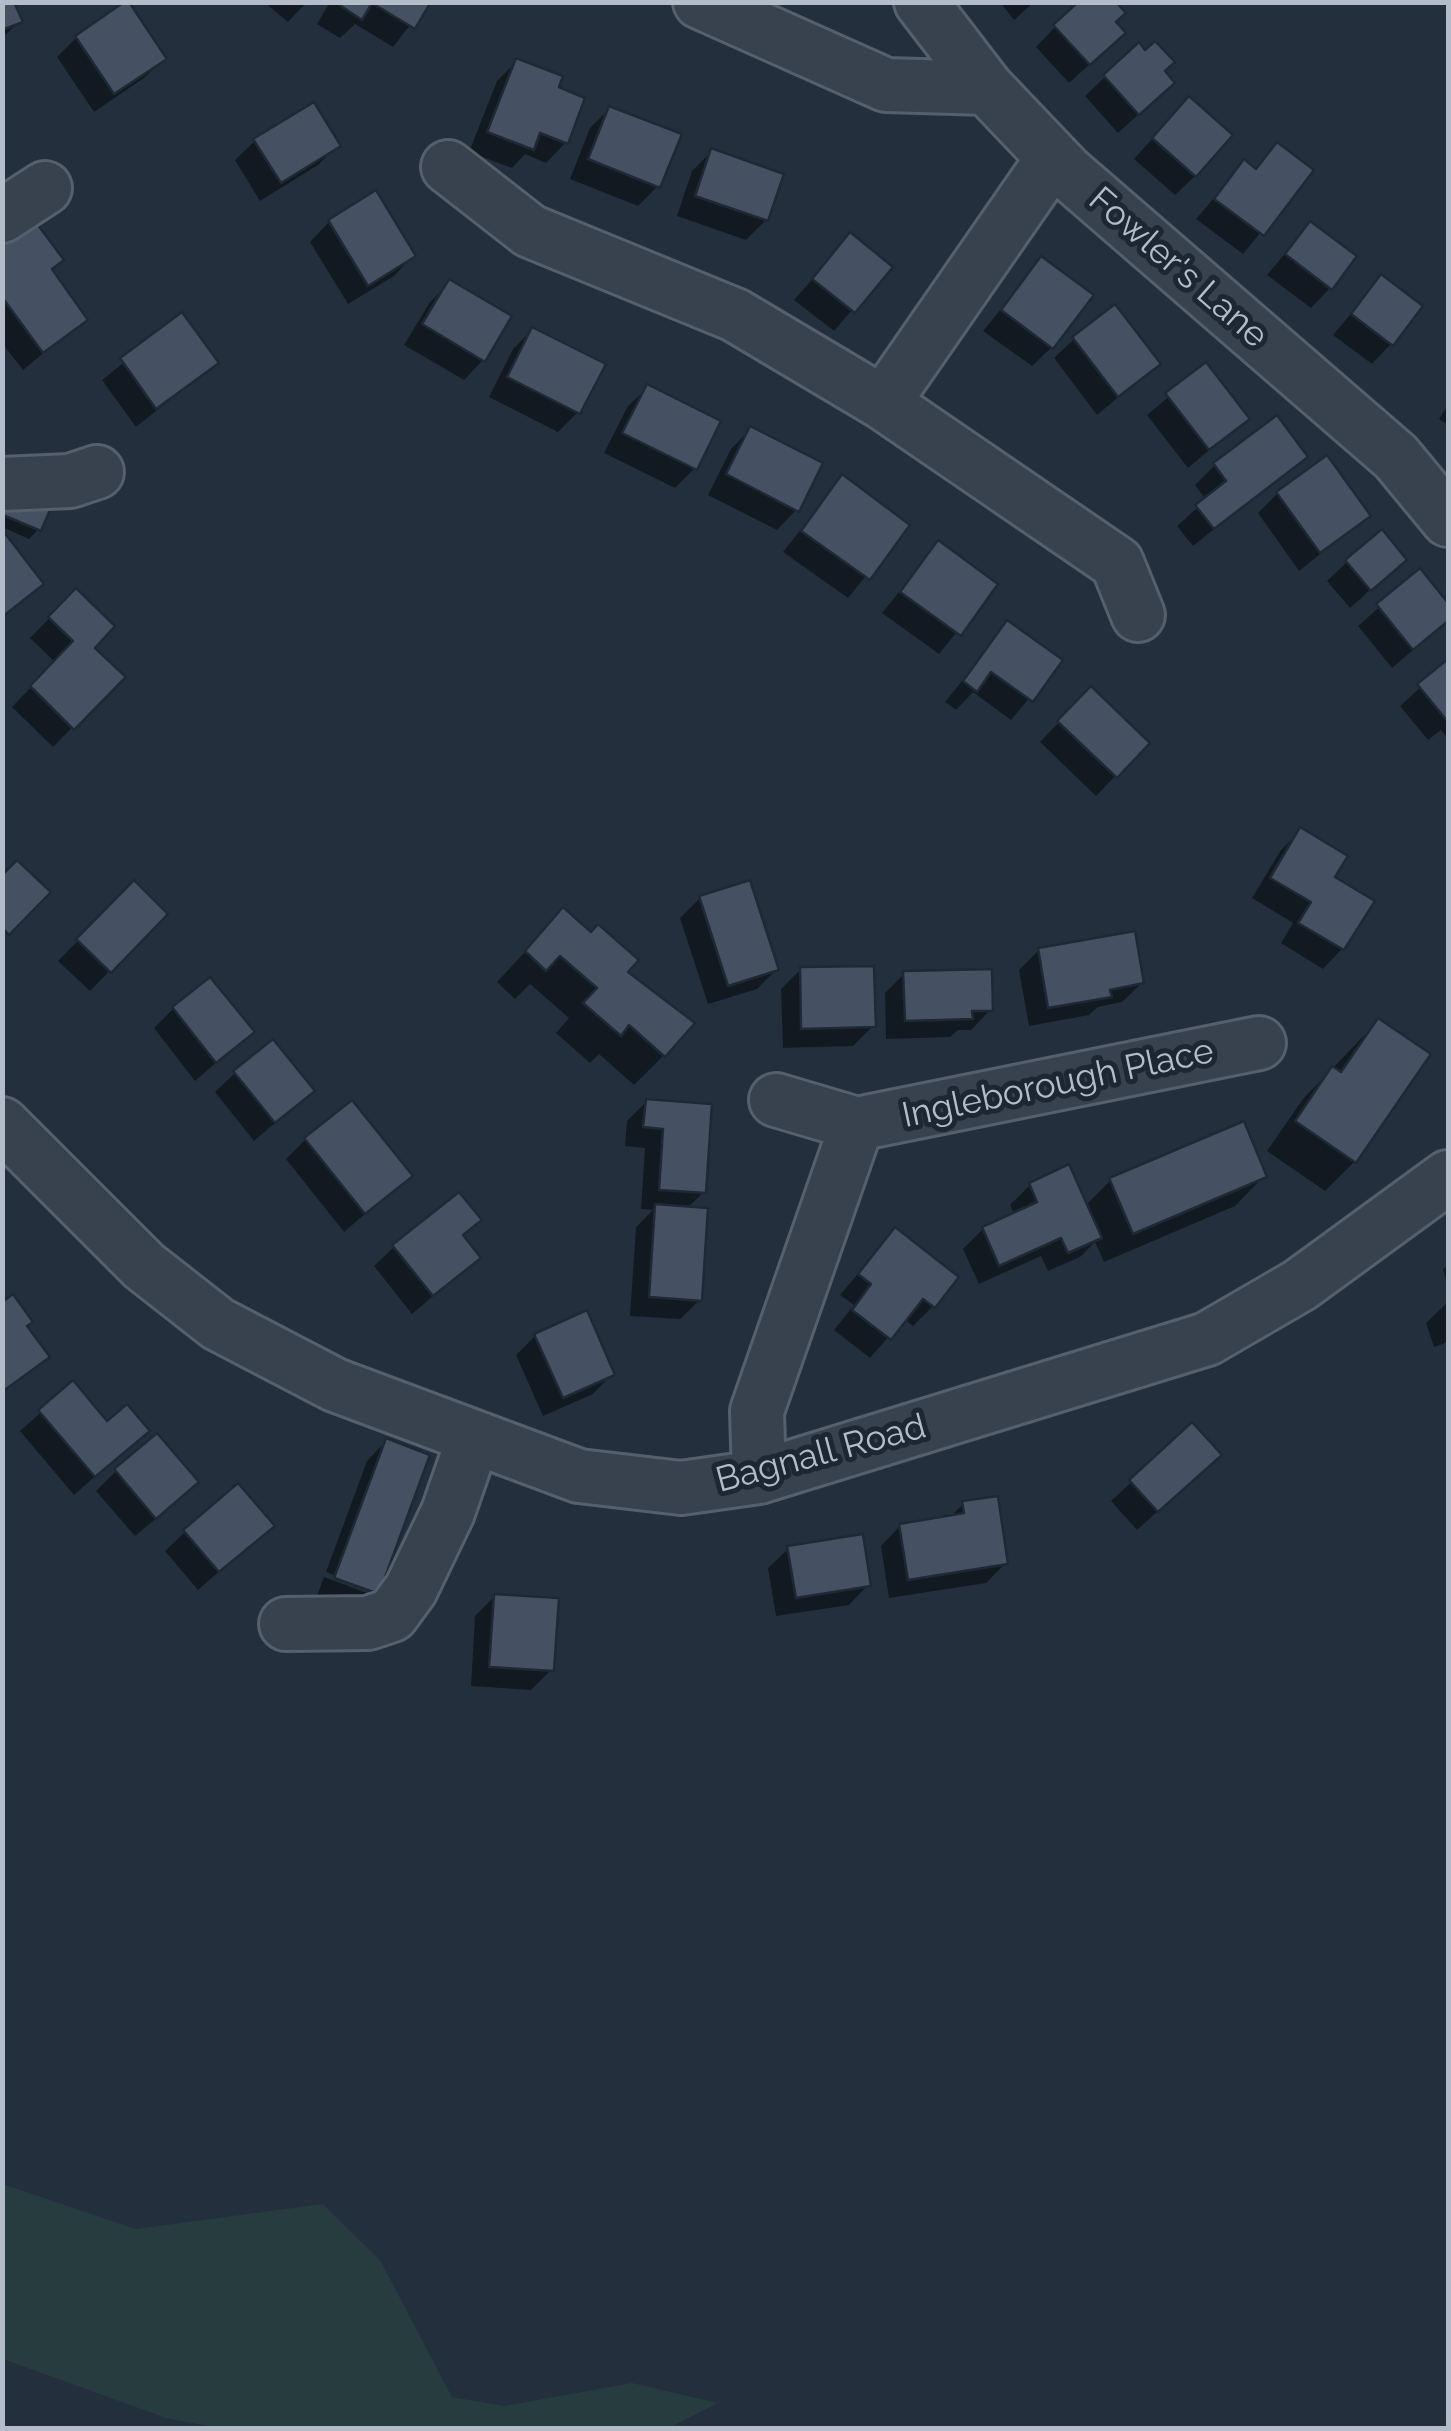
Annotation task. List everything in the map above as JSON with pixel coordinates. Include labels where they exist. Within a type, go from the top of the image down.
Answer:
[{"type":"street","points":[[700,2],[886,85],[987,88]]},
{"type":"street","name":"Fowler's Lane","points":[[922,2],[987,88],[1053,158],[1396,456],[1446,511]]},
{"type":"street","points":[[883,403],[1053,158]]},
{"type":"street","points":[[448,167],[530,231],[735,315],[883,403],[1117,563],[1138,616]]},
{"type":"street","points":[[2,484],[70,480],[97,472]]},
{"type":"street","name":"Ingleborough Place","points":[[776,1100],[857,1124],[1260,1043]]},
{"type":"street","name":"Bagnall Road","points":[[2,1124],[144,1266],[218,1324],[335,1385],[579,1476],[681,1488],[759,1478],[1207,1339],[1300,1285],[1448,1178]]},
{"type":"street","name":"Ingleborough Place","points":[[759,1478],[758,1411],[857,1124]]},
{"type":"street","points":[[286,1624],[368,1622],[392,1615],[411,1589],[448,1512],[474,1437]]},
{"type":"green space","points":[[2,2184],[136,2229],[323,2204],[380,2260],[452,2397],[504,2406],[632,2383],[718,2403],[669,2428],[218,2428],[166,2418],[3,2359]]},
{"type":"building","points":[[2,2],[14,2],[23,22],[2,30]]},
{"type":"building","points":[[129,2],[167,59],[114,94],[75,36]]},
{"type":"building","points":[[335,2],[431,2],[415,29],[372,3],[362,20]]},
{"type":"building","points":[[1078,2],[1116,2],[1126,13],[1116,22],[1126,33],[1090,65],[1053,25]]},
{"type":"building","points":[[1155,41],[1175,62],[1165,71],[1175,83],[1139,115],[1103,75],[1139,42],[1145,50]]},
{"type":"building","points":[[516,58],[563,76],[559,87],[585,98],[568,144],[540,133],[534,150],[487,132]]},
{"type":"building","points":[[1189,96],[1233,135],[1196,177],[1152,138]]},
{"type":"building","points":[[314,102],[341,146],[281,183],[253,139]]},
{"type":"building","points":[[609,106],[682,134],[660,188],[588,159]]},
{"type":"building","points":[[1277,142],[1314,170],[1264,236],[1214,199],[1244,159],[1256,169]]},
{"type":"building","points":[[711,148],[784,174],[768,221],[695,196]]},
{"type":"building","points":[[376,190],[416,256],[368,286],[328,220]]},
{"type":"building","points":[[35,221],[64,260],[52,269],[88,320],[43,353],[2,297],[2,245]]},
{"type":"building","points":[[1310,221],[1357,256],[1332,290],[1285,254]]},
{"type":"building","points":[[850,232],[893,267],[855,313],[812,279]]},
{"type":"building","points":[[1041,256],[1094,295],[1053,349],[1001,310]]},
{"type":"building","points":[[1381,274],[1423,306],[1393,346],[1351,314]]},
{"type":"building","points":[[449,279],[512,316],[485,362],[422,324]]},
{"type":"building","points":[[1115,304],[1161,364],[1118,397],[1072,337]]},
{"type":"building","points":[[182,312],[219,363],[156,409],[120,358]]},
{"type":"building","points":[[532,327],[606,364],[580,414],[507,377]]},
{"type":"building","points":[[1206,362],[1250,419],[1209,450],[1165,393]]},
{"type":"building","points":[[647,384],[721,421],[697,470],[622,433]]},
{"type":"building","points":[[1277,415],[1308,457],[1214,529],[1195,505],[1226,481],[1213,463]]},
{"type":"building","points":[[750,426],[823,463],[799,512],[726,474]]},
{"type":"building","points":[[1327,455],[1371,516],[1320,553],[1276,492]]},
{"type":"building","points":[[842,474],[910,525],[870,580],[801,531]]},
{"type":"building","points":[[15,487],[53,503],[41,531],[3,515]]},
{"type":"building","points":[[1382,529],[1407,560],[1371,591],[1345,560]]},
{"type":"building","points":[[2,533],[44,584],[2,617]]},
{"type":"building","points":[[938,540],[998,584],[961,636],[900,592]]},
{"type":"building","points":[[1420,568],[1448,603],[1448,621],[1413,650],[1376,604]]},
{"type":"building","points":[[76,588],[115,626],[95,648],[126,677],[74,730],[30,686],[73,641],[48,617]]},
{"type":"building","points":[[1007,620],[1063,660],[1033,702],[991,672],[977,692],[963,681]]},
{"type":"building","points":[[1448,659],[1448,722],[1417,684]]},
{"type":"building","points":[[1091,686],[1150,743],[1117,778],[1057,721]]},
{"type":"building","points":[[1300,827],[1348,856],[1335,877],[1375,901],[1344,950],[1298,923],[1311,902],[1270,878]]},
{"type":"building","points":[[17,860],[51,892],[9,935],[2,928],[2,875]]},
{"type":"building","points":[[134,880],[168,914],[111,973],[76,939]]},
{"type":"building","points":[[750,880],[779,970],[728,986],[699,896]]},
{"type":"building","points":[[563,907],[591,932],[598,924],[639,960],[628,972],[695,1023],[665,1057],[629,1025],[621,1036],[583,1003],[597,988],[560,956],[546,971],[525,951]]},
{"type":"building","points":[[1135,931],[1144,983],[1110,990],[1112,997],[1048,1008],[1038,948]]},
{"type":"building","points":[[874,966],[876,1027],[801,1029],[800,967]]},
{"type":"building","points":[[992,969],[993,1011],[972,1011],[973,1019],[905,1021],[903,971]]},
{"type":"building","points":[[210,977],[255,1032],[216,1063],[172,1007]]},
{"type":"building","points":[[1378,1018],[1431,1054],[1356,1163],[1295,1121],[1332,1066],[1341,1072]]},
{"type":"building","points":[[273,1039],[315,1091],[275,1123],[233,1071]]},
{"type":"building","points":[[646,1099],[712,1104],[706,1193],[659,1190],[663,1129],[643,1127]]},
{"type":"building","points":[[352,1100],[413,1176],[365,1214],[304,1138]]},
{"type":"building","points":[[1244,1121],[1267,1177],[1133,1234],[1109,1178]]},
{"type":"building","points":[[1069,1164],[1102,1238],[1068,1253],[1061,1238],[999,1266],[982,1227],[1037,1202],[1029,1183]]},
{"type":"building","points":[[459,1192],[482,1220],[463,1235],[481,1258],[433,1296],[392,1245]]},
{"type":"building","points":[[655,1204],[708,1208],[702,1301],[649,1297]]},
{"type":"building","points":[[895,1227],[959,1277],[935,1308],[923,1299],[891,1340],[852,1310],[871,1284],[858,1274]]},
{"type":"building","points":[[13,1294],[33,1322],[27,1326],[50,1357],[2,1392],[2,1302]]},
{"type":"building","points":[[587,1310],[615,1375],[563,1398],[534,1334]]},
{"type":"building","points":[[73,1380],[107,1421],[127,1404],[150,1431],[95,1477],[38,1410]]},
{"type":"building","points":[[1192,1422],[1222,1455],[1158,1512],[1129,1480]]},
{"type":"building","points":[[157,1433],[199,1482],[156,1519],[114,1469]]},
{"type":"building","points":[[386,1438],[430,1455],[379,1594],[334,1578]]},
{"type":"building","points":[[238,1483],[275,1526],[219,1572],[183,1530]]},
{"type":"building","points":[[998,1496],[1008,1564],[908,1580],[899,1524],[964,1513],[962,1501]]},
{"type":"building","points":[[863,1534],[871,1586],[796,1598],[787,1546]]},
{"type":"building","points":[[494,1594],[559,1598],[554,1671],[489,1667]]}]
